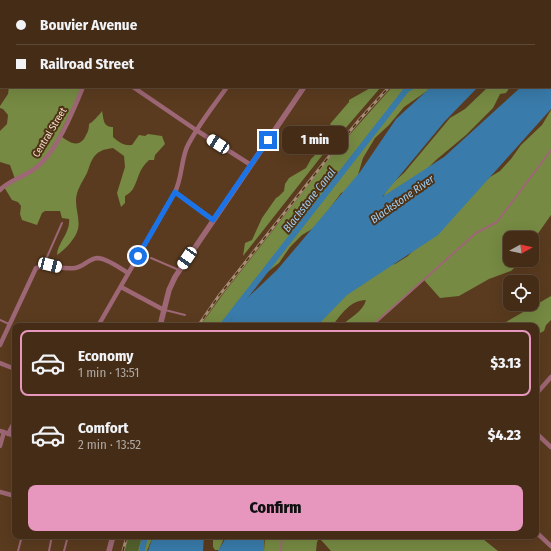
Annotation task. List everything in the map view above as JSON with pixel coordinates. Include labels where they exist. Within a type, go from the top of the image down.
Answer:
[{"type":"street","name":"Central Street","points":[[0,190],[5,185],[32,171],[40,164],[65,128],[83,88]]},
{"type":"street","points":[[134,88],[251,165]]},
{"type":"street","points":[[100,323],[175,192],[180,179],[187,148],[196,130],[226,88]]},
{"type":"street","points":[[161,323],[170,290],[179,270],[303,88]]},
{"type":"street","points":[[175,192],[213,220]]},
{"type":"street","points":[[0,345],[36,268],[50,265],[62,268],[80,268],[93,259],[99,258],[106,260],[128,273]]},
{"type":"street","points":[[121,287],[164,310]]},
{"type":"street","points":[[0,363],[12,368]]},
{"type":"street","points":[[539,391],[551,377]]},
{"type":"street","points":[[0,446],[4,432],[12,424]]},
{"type":"street","points":[[539,436],[551,447]]},
{"type":"street","points":[[0,492],[12,495]]},
{"type":"street","points":[[539,535],[551,546]]},
{"type":"street","points":[[109,551],[112,539]]},
{"type":"lane","points":[[375,323],[476,233],[497,222],[551,150]]},
{"type":"lane","points":[[43,266],[62,223]]},
{"type":"lane","points":[[151,258],[179,270]]},
{"type":"lane","points":[[164,310],[170,310],[185,315]]},
{"type":"lane","points":[[0,320],[9,324]]},
{"type":"lane","points":[[18,551],[21,539]]},
{"type":"lane","points":[[49,551],[51,539]]},
{"type":"lane","points":[[64,551],[67,539]]},
{"type":"lane","points":[[281,551],[282,539]]},
{"type":"green space","points":[[9,88],[81,88],[59,135],[68,141],[72,143],[81,142],[88,130],[89,124],[102,111],[107,126],[113,127],[113,137],[121,143],[132,145],[139,135],[145,136],[148,134],[162,136],[165,144],[155,155],[154,160],[149,160],[143,167],[133,189],[125,196],[125,203],[121,207],[117,193],[125,167],[124,156],[113,148],[102,150],[95,155],[76,197],[79,222],[77,232],[70,244],[57,255],[59,247],[68,229],[69,219],[62,218],[60,211],[45,211],[42,213],[37,225],[22,220],[20,214],[21,206],[18,202],[12,200],[4,187],[15,179],[10,165],[0,162],[0,131],[7,124],[8,115],[3,109],[0,108],[0,106],[8,94]]},
{"type":"green space","points":[[370,88],[380,88],[331,145],[329,145],[335,130],[330,124],[349,102],[349,100]]},
{"type":"green space","points":[[391,88],[429,88],[404,107],[389,125],[375,138],[363,158],[355,185],[351,189],[341,193],[317,226],[302,235],[290,247],[279,263],[256,281],[239,300],[222,323],[202,323],[223,294],[335,151]]},
{"type":"green space","points":[[487,88],[509,88],[506,93],[500,94],[493,108],[466,135],[436,160],[419,177],[382,199],[388,187],[404,173],[450,118],[465,109]]},
{"type":"green space","points":[[551,110],[551,215],[539,232],[503,231],[503,267],[515,267],[511,271],[489,279],[459,296],[440,298],[424,280],[374,323],[345,323],[362,308],[366,300],[351,305],[334,323],[317,323],[332,305],[376,267],[395,264],[408,256],[490,177],[500,171],[521,145],[542,125]]},
{"type":"green space","points":[[329,145],[243,256],[245,243],[252,240],[262,218],[276,198],[284,191],[285,184],[289,178],[306,168],[311,159],[321,149]]},
{"type":"green space","points":[[551,296],[551,320],[546,325],[544,331],[539,334],[539,323],[504,323],[525,311],[539,311],[539,303]]},
{"type":"green space","points":[[126,539],[141,539],[138,551],[123,551]]},
{"type":"green space","points":[[141,539],[152,539],[147,551],[138,551]]},
{"type":"green space","points":[[213,539],[224,539],[219,550],[215,550],[213,547]]},
{"type":"green space","points":[[265,539],[318,539],[316,551],[264,551]]},
{"type":"green space","points":[[483,539],[498,551],[331,551],[321,540]]},
{"type":"water","name":"Blackstone River","points":[[430,88],[477,88],[445,121],[382,197],[444,157],[520,88],[551,88],[551,109],[438,235],[347,295],[320,323],[228,323],[242,303],[277,270],[360,172],[396,119]]},
{"type":"water","points":[[152,539],[204,539],[203,551],[148,551]]},
{"type":"water","points":[[225,539],[264,539],[264,551],[218,551]]},
{"type":"waterway","name":"Blackstone Canal","points":[[224,323],[409,88]]},
{"type":"waterway","name":"Blackstone Canal","points":[[142,551],[144,539]]},
{"type":"railway","points":[[200,323],[218,297],[331,154],[388,88]]},
{"type":"railway","points":[[123,551],[126,539]]},
{"type":"route","points":[[138,256],[175,192],[213,220],[268,140]]}]
